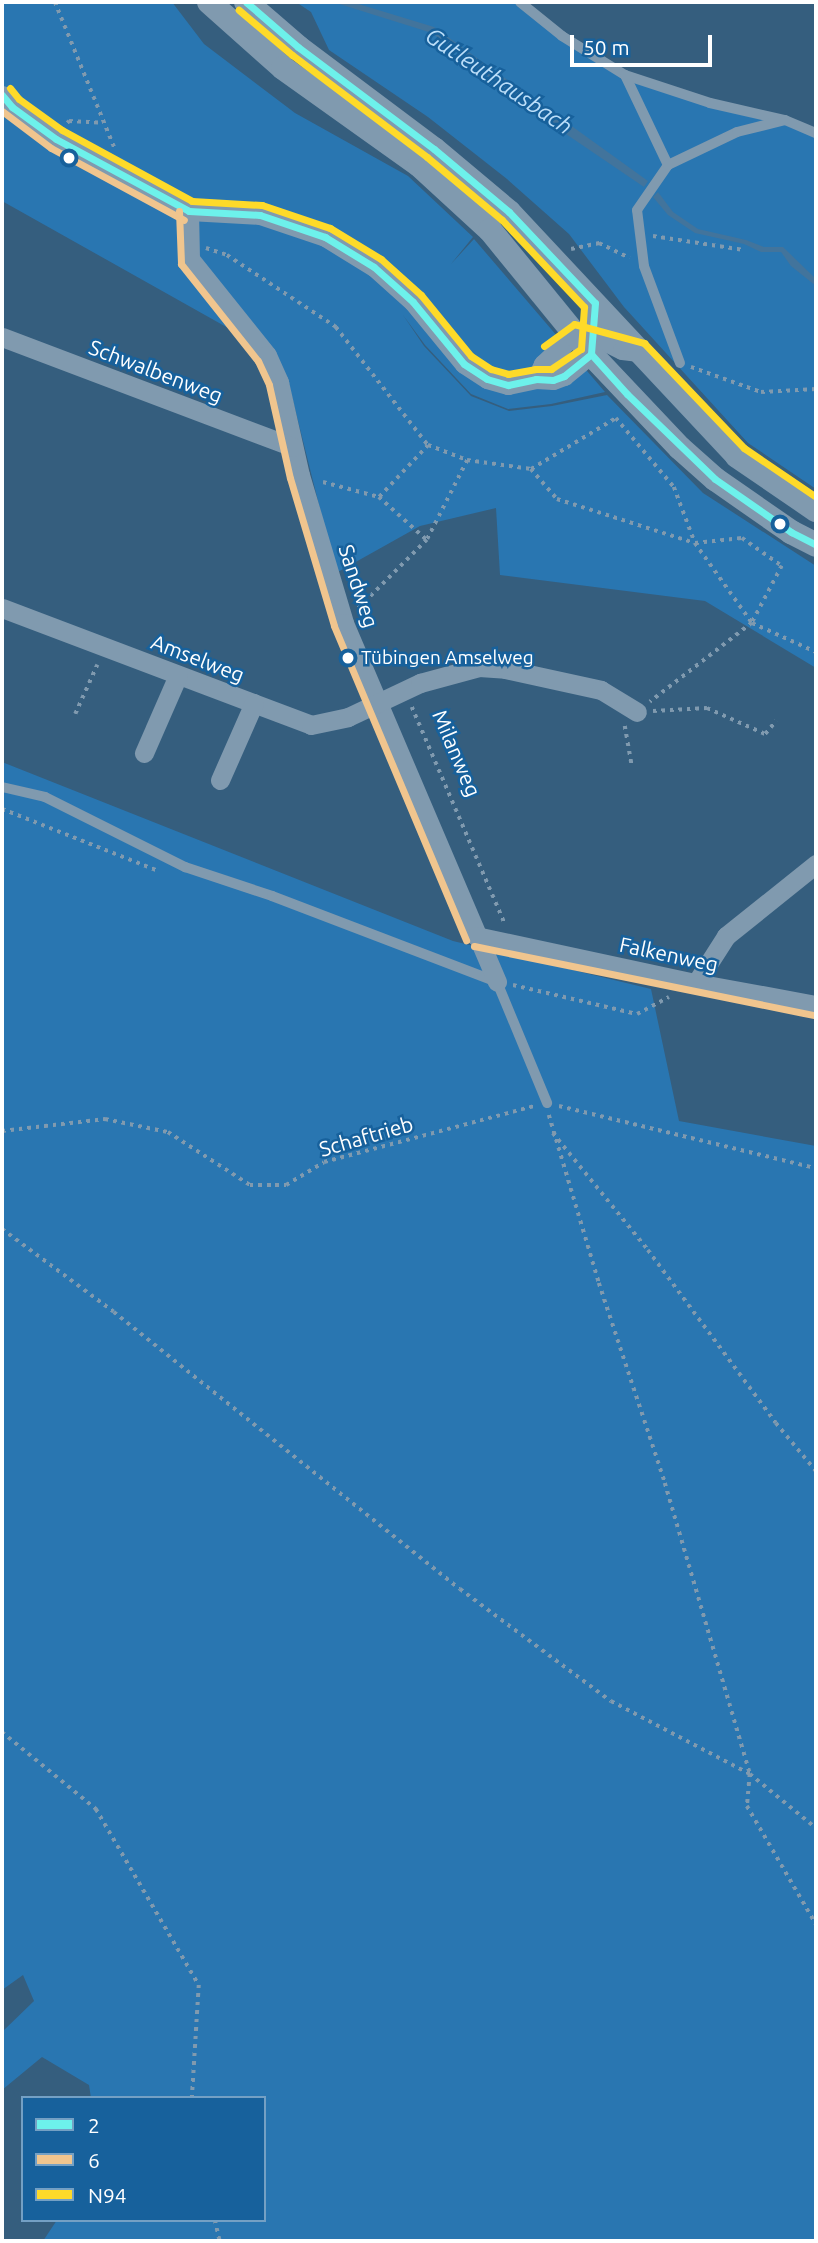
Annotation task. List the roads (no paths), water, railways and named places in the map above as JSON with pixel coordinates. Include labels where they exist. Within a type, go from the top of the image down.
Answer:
[{"type":"street","points":[[209,2],[283,68],[419,165],[490,230],[680,448],[715,479],[791,532],[816,545]]},
{"type":"street","points":[[246,2],[298,47],[435,149],[509,212],[737,456],[816,510]]},
{"type":"street","points":[[2,95],[12,107],[56,139],[112,172],[189,211],[260,215],[325,237],[374,267],[413,302],[446,344],[471,369],[487,379],[508,385],[536,379],[553,380],[564,376],[586,342],[595,303]]},
{"type":"street","name":"Sandweg","points":[[189,211],[190,259],[267,355],[279,383],[300,475],[344,623],[497,982]]},
{"type":"street","name":"Schwalbenweg","points":[[2,337],[293,447]]},
{"type":"street","points":[[586,342],[639,352]]},
{"type":"street","name":"Amselweg","points":[[2,608],[311,725],[348,718],[379,703]]},
{"type":"street","points":[[379,703],[444,674],[478,667],[505,669],[577,684],[620,700],[637,712]]},
{"type":"street","points":[[144,753],[178,674]]},
{"type":"street","points":[[220,780],[254,703]]},
{"type":"street","points":[[696,983],[726,936],[816,864]]},
{"type":"street","name":"Falkenweg","points":[[476,936],[696,983],[816,1005]]},
{"type":"lane","points":[[520,2],[562,36],[625,75],[710,103],[785,120],[816,133]]},
{"type":"lane","points":[[625,75],[668,165]]},
{"type":"lane","points":[[680,363],[644,266],[636,210],[668,165],[737,132],[785,120]]},
{"type":"lane","points":[[2,787],[45,797],[186,867],[272,896],[497,982],[547,1103]]},
{"type":"water","name":"Gutleuthausbach","points":[[333,2],[352,2],[434,27],[648,181],[644,187],[535,113],[432,33]]},
{"type":"water","points":[[658,192],[673,212],[698,229],[764,247],[783,247],[816,279],[816,286],[791,266],[781,252],[761,252],[744,244],[695,233],[668,215],[653,197]]},
{"type":"place","name":"Tübingen Amselweg","points":[[348,658]]}]
